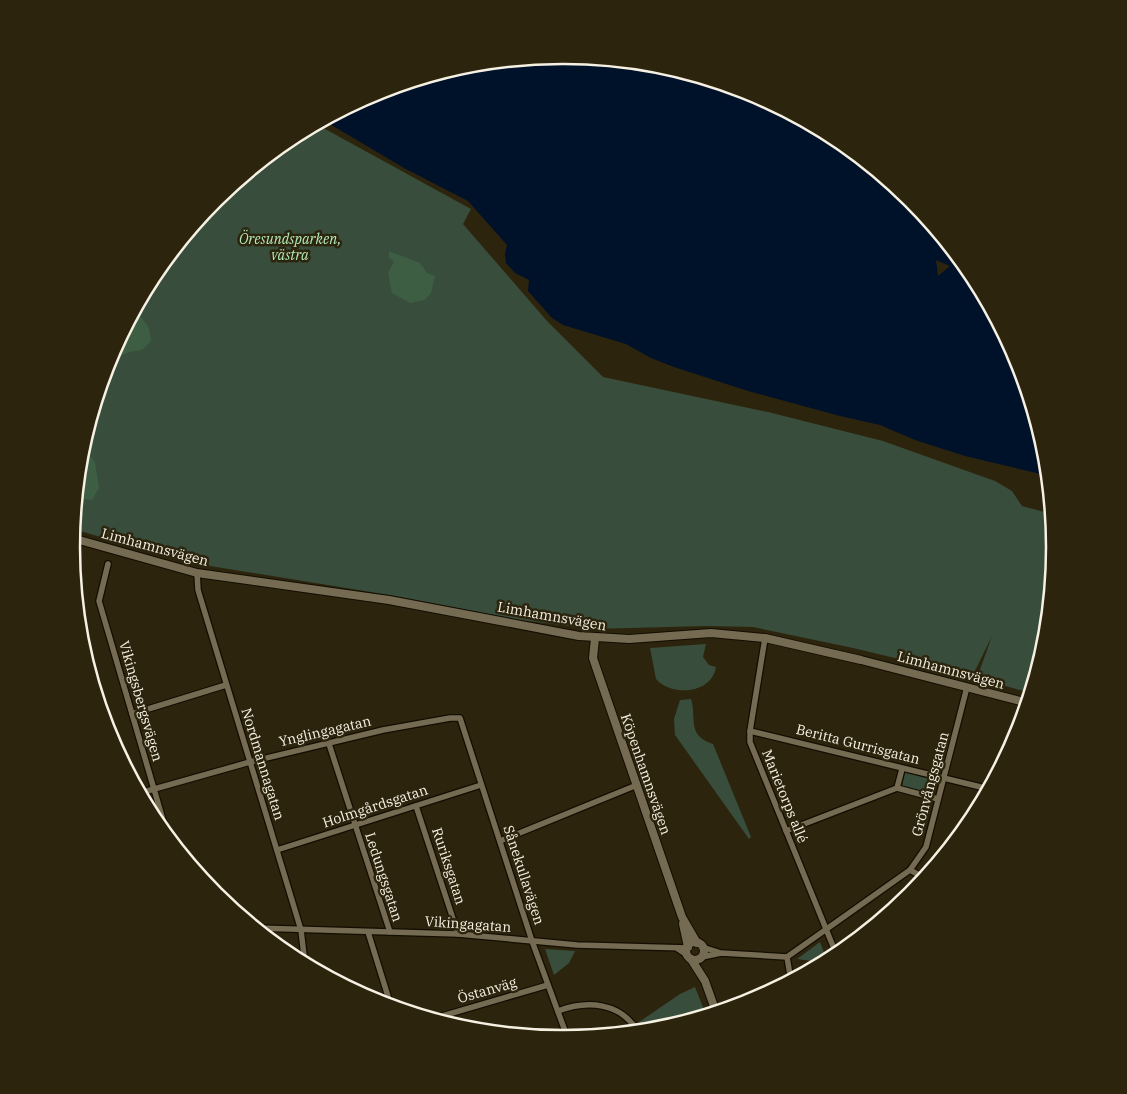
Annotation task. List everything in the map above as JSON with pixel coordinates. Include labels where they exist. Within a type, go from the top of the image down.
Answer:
[{"type":"main road","name":"Limhamnsvägen","points":[[80,540],[197,573],[389,600],[595,638],[629,639],[711,633],[765,638],[1021,701]]},
{"type":"main road","name":"Köpenhamnsvägen","points":[[595,638],[594,658],[596,667],[682,917],[688,952],[705,981],[714,1006]]},
{"type":"main road","name":"Köpenhamnsvägen","points":[[682,917],[700,945],[705,981]]},
{"type":"main road","points":[[688,952],[700,945]]},
{"type":"main road","points":[[688,952],[702,957]]},
{"type":"street","name":"Vikingsbergsvägen","points":[[108,564],[99,601],[161,813]]},
{"type":"street","points":[[106,573],[113,574]]},
{"type":"street","name":"Nordmannagatan","points":[[197,573],[198,591],[301,930],[304,955]]},
{"type":"street","name":"Marietorps allé","points":[[765,638],[750,731],[753,751],[833,948]]},
{"type":"street","points":[[132,714],[226,685]]},
{"type":"street","name":"Grönvångsgatan","points":[[825,929],[910,870],[926,847],[967,687]]},
{"type":"street","name":"Ynglingagatan","points":[[147,792],[250,762],[383,730],[450,718],[460,718]]},
{"type":"street","name":"Sånekullavägen","points":[[460,718],[532,941],[565,1030]]},
{"type":"street","name":"Beritta Gurrisgatan","points":[[750,731],[983,787]]},
{"type":"street","name":"Ledungsgatan","points":[[329,744],[354,826],[390,932]]},
{"type":"street","points":[[897,788],[902,768]]},
{"type":"street","name":"Holmgårdsgatan","points":[[277,850],[481,785]]},
{"type":"street","points":[[500,841],[636,785]]},
{"type":"street","points":[[786,831],[897,788],[938,799]]},
{"type":"street","name":"Ruriksgatan","points":[[416,806],[458,934]]},
{"type":"street","points":[[910,870],[919,875]]},
{"type":"street","name":"Vikingagatan","points":[[267,928],[458,934],[532,941],[678,949],[688,952]]},
{"type":"street","points":[[702,957],[720,953],[787,957],[825,929]]},
{"type":"street","points":[[368,932],[388,997]]},
{"type":"street","points":[[700,945],[720,953]]},
{"type":"street","points":[[787,957],[790,974]]},
{"type":"street","name":"Östanväg","points":[[444,1015],[548,985]]},
{"type":"street","points":[[558,1011],[583,1004],[608,1007],[629,1019],[633,1025]]},
{"type":"green space","name":"Öresundsparken, västra","points":[[323,128],[471,209],[463,224],[547,321],[603,377],[768,412],[883,441],[995,481],[1012,491],[1022,506],[1046,512],[1046,515],[1046,579],[1043,610],[1024,691],[987,681],[978,675],[992,636],[974,673],[949,671],[753,627],[707,626],[593,629],[520,620],[395,596],[186,562],[80,531],[84,484],[97,422],[106,392],[130,333],[145,305],[180,253],[200,228],[222,205],[269,164]]},
{"type":"green space","points":[[389,251],[420,263],[427,273],[435,276],[431,293],[425,300],[410,303],[392,293],[388,273],[394,262],[389,257]]},
{"type":"green space","points":[[138,317],[142,318],[149,328],[151,341],[142,350],[129,352],[120,356]]},
{"type":"green space","points":[[90,456],[95,462],[99,488],[92,500],[83,499]]},
{"type":"green space","points":[[706,644],[703,657],[709,665],[716,667],[713,676],[707,683],[691,690],[681,690],[672,689],[656,679],[650,648]]},
{"type":"green space","points":[[691,699],[696,731],[699,736],[713,744],[751,837],[749,839],[675,735],[674,719],[680,700]]},
{"type":"green space","points":[[905,772],[937,781],[934,795],[902,787]]},
{"type":"green space","points":[[820,942],[824,954],[811,961],[797,959]]},
{"type":"green space","points":[[545,949],[575,951],[569,963],[554,975]]},
{"type":"green space","points":[[695,987],[704,1010],[640,1024],[639,1022],[680,994]]},
{"type":"water","points":[[564,64],[627,68],[689,80],[719,89],[777,114],[805,128],[858,164],[905,205],[947,253],[982,305],[1010,362],[1030,422],[1041,474],[965,456],[915,440],[880,425],[748,391],[674,367],[651,358],[626,344],[563,325],[552,318],[528,291],[529,280],[515,273],[506,263],[507,245],[468,201],[404,168],[330,124],[408,89],[438,80],[500,68]]},
{"type":"pier","points":[[936,260],[950,266],[938,276]]}]
